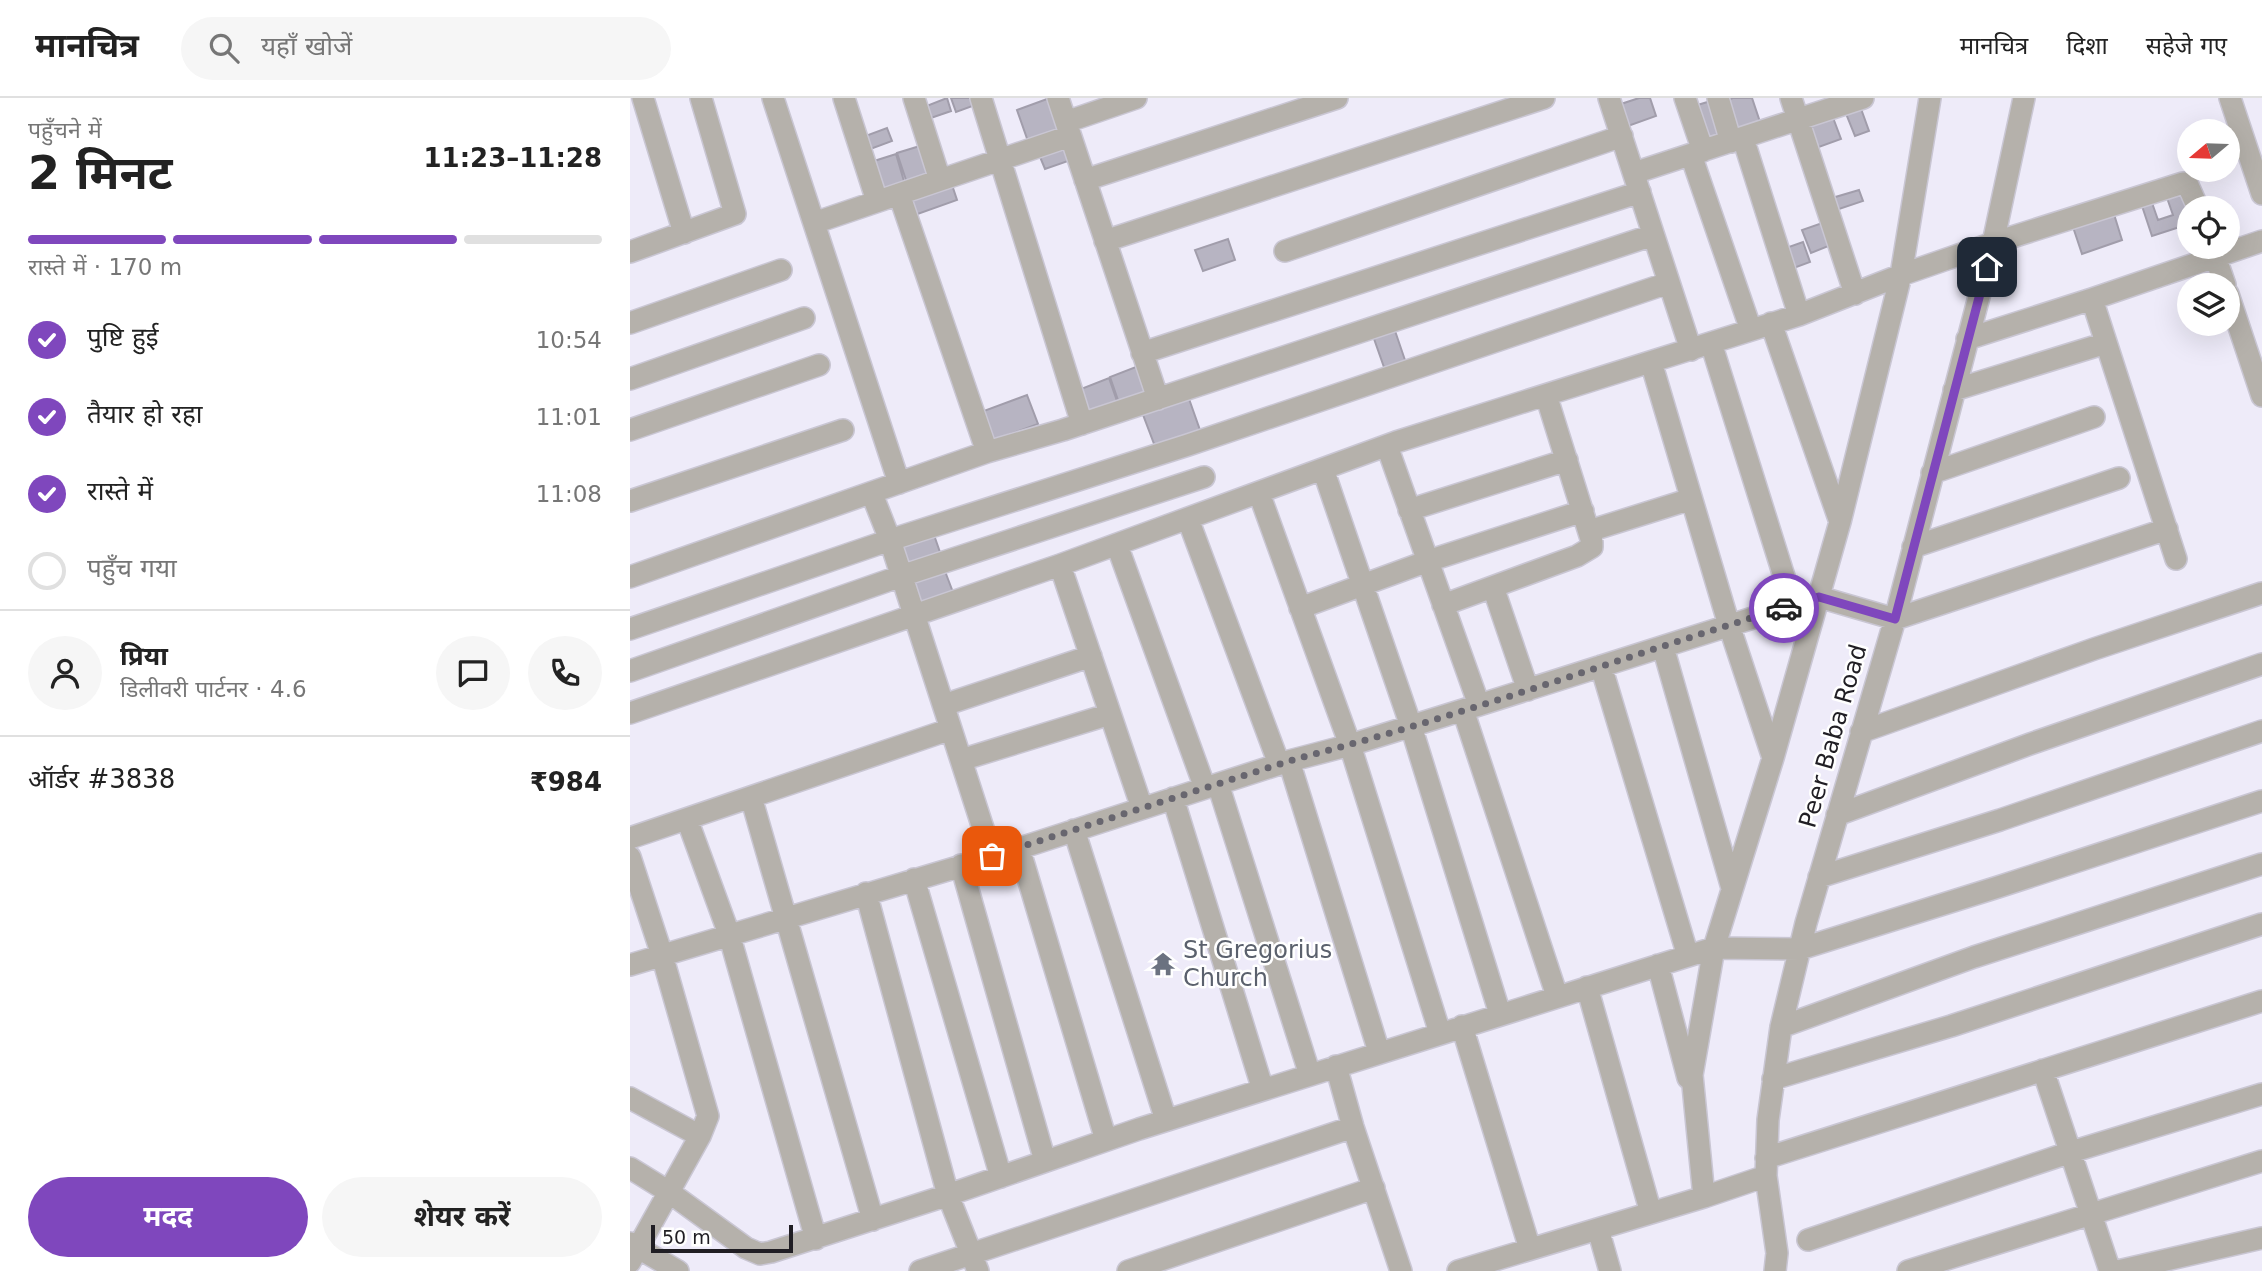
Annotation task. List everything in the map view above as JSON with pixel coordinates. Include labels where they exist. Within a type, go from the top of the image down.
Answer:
[{"type":"street","points":[[643,98],[684,233]]},
{"type":"street","points":[[630,229],[633,251],[735,214],[701,98]]},
{"type":"street","points":[[773,98],[899,483]]},
{"type":"street","points":[[844,98],[877,201]]},
{"type":"street","points":[[914,98],[940,180]]},
{"type":"street","points":[[981,98],[1082,424]]},
{"type":"street","points":[[1058,98],[1158,399]]},
{"type":"street","points":[[814,223],[1000,159],[1136,98]]},
{"type":"street","points":[[1085,180],[1336,98]]},
{"type":"street","points":[[1105,241],[1544,98]]},
{"type":"street","points":[[1609,98],[1690,350]]},
{"type":"street","points":[[1685,98],[1697,153],[1761,327],[1840,522]]},
{"type":"street","points":[[1718,98],[1737,140],[1799,315]]},
{"type":"street","points":[[1791,98],[1856,293]]},
{"type":"street","points":[[1704,1197],[1692,1075],[1714,948],[1773,758],[1840,522],[1900,275],[1930,98]]},
{"type":"street","name":"Peer Baba Road","points":[[1775,1271],[1777,1253],[1766,1167],[1768,1120],[1781,1027],[1819,877],[1895,619],[1993,243],[2024,98]]},
{"type":"street","points":[[2230,98],[2262,194]]},
{"type":"street","points":[[1142,353],[1637,183],[1697,153],[1857,99]]},
{"type":"street","points":[[1285,251],[1622,136]]},
{"type":"street","points":[[630,713],[914,617],[1387,446],[1799,315],[1900,275],[1993,243],[2183,183],[2187,183],[2193,196]]},
{"type":"street","points":[[899,194],[987,452]]},
{"type":"street","points":[[630,577],[987,452],[1082,424],[1653,235]]},
{"type":"street","points":[[2240,246],[2262,241]]},
{"type":"street","points":[[1967,339],[2092,299],[2196,259]]},
{"type":"street","points":[[630,323],[781,270]]},
{"type":"street","points":[[630,629],[890,540],[1188,445],[1668,283]]},
{"type":"street","points":[[2092,299],[2176,559]]},
{"type":"street","points":[[630,379],[804,317]]},
{"type":"street","points":[[2240,329],[2262,396]]},
{"type":"street","points":[[1712,343],[1793,606]]},
{"type":"street","points":[[1954,390],[2106,343]]},
{"type":"street","points":[[1651,362],[1729,625],[1773,758]]},
{"type":"street","points":[[630,430],[819,365]]},
{"type":"street","points":[[1443,605],[1588,551],[1592,542],[1546,395]]},
{"type":"street","points":[[1932,473],[2094,418]]},
{"type":"street","points":[[630,501],[843,430]]},
{"type":"street","points":[[1387,446],[1443,605],[1557,996]]},
{"type":"street","points":[[1409,510],[1567,460]]},
{"type":"street","points":[[1323,469],[1411,726],[1500,1014]]},
{"type":"street","points":[[630,671],[901,576],[1204,477]]},
{"type":"street","points":[[1913,547],[2119,478]]},
{"type":"street","points":[[1259,493],[1350,745],[1440,1033]]},
{"type":"street","points":[[872,494],[890,540],[992,856]]},
{"type":"street","points":[[1300,608],[1428,561],[1586,521],[1691,499]]},
{"type":"street","points":[[1188,519],[1284,762],[1379,1052]]},
{"type":"street","points":[[630,965],[1020,848],[1284,762],[1471,708],[1819,597],[1895,619],[2167,529]]},
{"type":"street","points":[[1117,545],[1212,786],[1310,1075]]},
{"type":"street","points":[[1060,565],[1142,808]]},
{"type":"street","points":[[1493,587],[1528,690]]},
{"type":"street","points":[[1861,732],[2094,649],[2262,593]]},
{"type":"street","points":[[1663,647],[1732,888]]},
{"type":"street","points":[[944,705],[1091,656]]},
{"type":"street","points":[[1837,815],[2029,744],[2262,664]]},
{"type":"street","points":[[1601,666],[1688,956]]},
{"type":"street","points":[[961,760],[1110,714]]},
{"type":"street","points":[[630,838],[951,729]]},
{"type":"street","points":[[1819,877],[2000,820],[2262,731]]},
{"type":"street","points":[[751,797],[873,1220]]},
{"type":"street","points":[[1173,798],[1263,1090]]},
{"type":"street","points":[[630,1168],[669,1192],[746,1248],[760,1254],[817,1239],[1106,1140],[1379,1052],[1714,948],[1800,949],[2262,801]]},
{"type":"street","points":[[687,819],[729,934],[817,1239]]},
{"type":"street","points":[[1074,830],[1166,1121]]},
{"type":"street","points":[[1020,848],[1106,1140]]},
{"type":"street","points":[[630,857],[662,955],[708,1116],[669,1192],[633,1251],[678,1271]]},
{"type":"street","points":[[1781,1027],[1974,957],[2262,864]]},
{"type":"street","points":[[961,865],[1045,1161]]},
{"type":"street","points":[[914,879],[1002,1177]]},
{"type":"street","points":[[866,893],[948,1195],[974,1262]]},
{"type":"street","points":[[1773,1079],[1951,1026],[2262,924]]},
{"type":"street","points":[[1658,965],[1694,1099]]},
{"type":"street","points":[[1587,987],[1651,1213]]},
{"type":"street","points":[[1458,1271],[1520,1258],[1598,1229],[1704,1197],[1766,1167],[2043,1070],[2262,1001]]},
{"type":"street","points":[[1462,1026],[1520,1258]]},
{"type":"street","points":[[1336,1066],[1353,1128],[1401,1271]]},
{"type":"street","points":[[2043,1070],[2110,1271]]},
{"type":"street","points":[[1808,1240],[2071,1152],[2262,1094]]},
{"type":"street","points":[[630,1098],[700,1136]]},
{"type":"street","points":[[920,1271],[974,1262],[1353,1128]]},
{"type":"street","points":[[1908,1271],[2262,1161]]},
{"type":"street","points":[[1128,1271],[1374,1188]]},
{"type":"street","points":[[1598,1229],[1610,1271]]},
{"type":"street","points":[[2118,1271],[2262,1238]]},
{"type":"building","points":[[947,98],[951,111],[928,119],[924,107]]},
{"type":"building","points":[[951,98],[976,98],[978,104],[956,112]]},
{"type":"building","points":[[1639,98],[1650,98],[1656,116],[1628,126],[1621,104]]},
{"type":"building","points":[[1752,98],[1761,125],[1738,133],[1727,100]]},
{"type":"building","points":[[1047,99],[1061,136],[1030,147],[1017,110]]},
{"type":"building","points":[[1714,100],[1725,137],[1704,145],[1691,107]]},
{"type":"building","points":[[1860,106],[1869,131],[1855,136],[1845,111]]},
{"type":"building","points":[[1832,115],[1841,139],[1816,148],[1807,124]]},
{"type":"building","points":[[887,128],[892,141],[865,151],[860,138]]},
{"type":"building","points":[[1065,142],[1071,160],[1045,169],[1038,152]]},
{"type":"building","points":[[923,145],[933,178],[908,186],[897,153]]},
{"type":"building","points":[[896,154],[906,188],[881,195],[871,162]]},
{"type":"building","points":[[950,179],[957,200],[912,216],[905,195]]},
{"type":"building","points":[[1859,190],[1863,201],[1836,210],[1832,198]]},
{"type":"building","points":[[2184,190],[2186,196],[2177,196],[2177,228],[2152,236],[2141,203],[2151,200],[2158,220],[2173,215],[2166,195]]},
{"type":"building","points":[[2113,211],[2122,240],[2082,254],[2072,224]]},
{"type":"building","points":[[1828,221],[1836,243],[1811,253],[1802,230]]},
{"type":"building","points":[[1228,239],[1235,260],[1203,271],[1195,250]]},
{"type":"building","points":[[1803,242],[1810,262],[1791,269],[1783,249]]},
{"type":"building","points":[[1393,325],[1406,363],[1385,370],[1372,333]]},
{"type":"building","points":[[1141,365],[1151,391],[1119,403],[1110,377]]},
{"type":"building","points":[[1109,378],[1117,401],[1089,411],[1081,389]]},
{"type":"building","points":[[1027,395],[1038,424],[991,441],[981,412]]},
{"type":"building","points":[[1188,396],[1201,433],[1156,449],[1142,412]]},
{"type":"building","points":[[934,535],[943,561],[910,573],[901,546]]},
{"type":"building","points":[[943,566],[954,595],[919,608],[908,579]]},
{"type":"way so far","points":[[992,856],[1784,608]]},
{"type":"place","name":"St Gregorius Church","points":[[1163,964]]},
{"type":"route","points":[[1784,608],[1819,597],[1895,619],[1987,267]]}]
